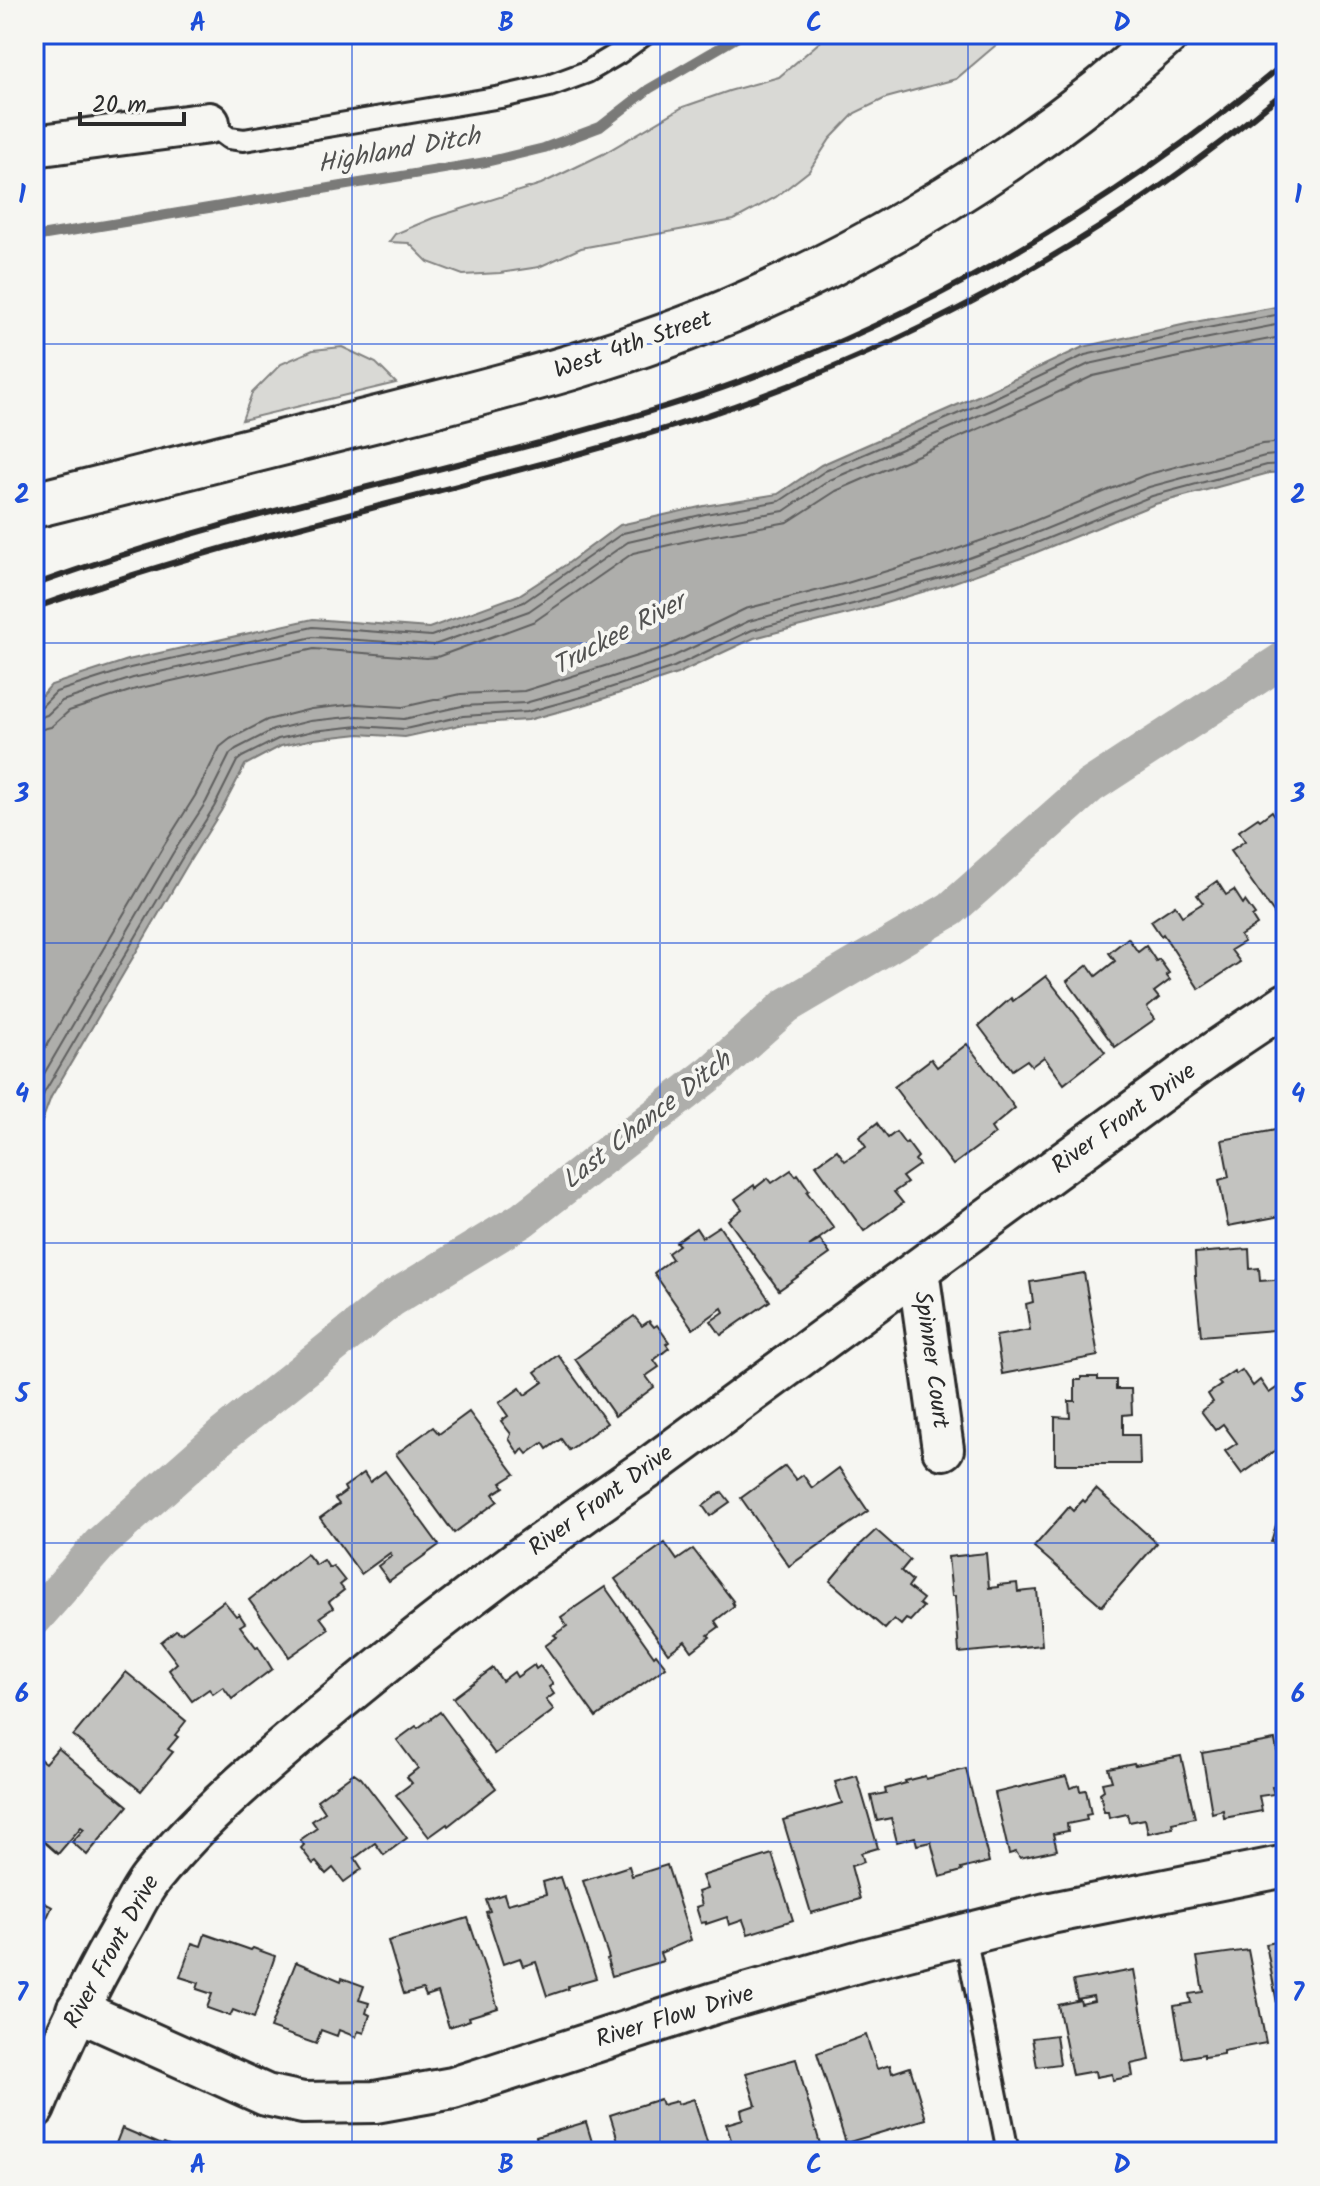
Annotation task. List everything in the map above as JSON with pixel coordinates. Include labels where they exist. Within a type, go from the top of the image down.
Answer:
[{"type":"main road","name":"West 4th Street","points":[[34,505],[526,382],[641,346],[747,303],[848,255],[929,209],[1016,152],[1100,91],[1166,34]]},
{"type":"street","points":[[34,146],[209,123]]},
{"type":"street","name":"River Front Drive","points":[[34,2108],[92,1980],[151,1878],[205,1819],[297,1736],[384,1664],[578,1515],[654,1464],[1210,1055],[1286,1004]]},
{"type":"street","name":"Spinner Court","points":[[918,1270],[943,1449]]},
{"type":"street","name":"River Flow Drive","points":[[77,2010],[266,2095],[303,2103],[375,2102],[453,2088],[715,2003],[864,1960],[1046,1914],[1286,1866]]},
{"type":"lane","points":[[209,123],[229,138],[244,140],[501,97],[549,86],[587,72],[645,34]]},
{"type":"lane","points":[[965,1935],[1008,2152]]},
{"type":"shaded area","points":[[829,34],[1025,34],[996,45],[956,79],[886,98],[855,113],[830,139],[809,171],[776,197],[734,220],[581,248],[539,267],[500,273],[463,275],[428,262],[409,243],[389,242],[395,234],[433,218],[541,184],[603,154],[683,107],[779,77]]},
{"type":"shaded area","points":[[342,347],[376,363],[396,383],[242,420],[252,393],[281,364],[313,350]]},
{"type":"water","name":"Truckee River","points":[[1286,305],[1286,472],[1269,473],[1155,504],[949,584],[754,638],[677,674],[587,704],[528,720],[464,724],[405,737],[359,734],[314,739],[281,746],[245,765],[221,811],[51,1097],[34,1143],[34,704],[51,685],[128,660],[313,619],[429,628],[519,595],[620,525],[704,506],[778,494],[821,465],[1083,347]]},
{"type":"building","points":[[1272,811],[1277,819],[1286,813],[1286,918],[1280,922],[1230,851],[1245,841],[1239,831]]},
{"type":"building","points":[[1217,881],[1226,895],[1234,890],[1243,904],[1245,901],[1255,915],[1252,917],[1257,925],[1240,936],[1244,942],[1231,950],[1240,962],[1199,989],[1151,921],[1175,905],[1182,916],[1203,903],[1197,895]]},
{"type":"building","points":[[1128,938],[1138,952],[1146,946],[1156,961],[1159,959],[1170,980],[1154,992],[1159,998],[1147,1008],[1155,1019],[1115,1047],[1067,981],[1088,965],[1096,976],[1115,961],[1109,953]]},
{"type":"building","points":[[1046,976],[1105,1052],[1064,1084],[1044,1057],[1032,1066],[1027,1060],[1012,1070],[979,1026],[1011,998],[1013,1001]]},
{"type":"building","points":[[967,1044],[1015,1108],[991,1128],[995,1134],[953,1165],[894,1087],[931,1059],[937,1067]]},
{"type":"building","points":[[877,1123],[888,1138],[896,1132],[905,1144],[907,1142],[918,1157],[915,1160],[919,1165],[902,1177],[907,1183],[894,1192],[903,1203],[864,1231],[816,1165],[837,1150],[845,1161],[866,1147],[859,1137]]},
{"type":"building","points":[[1286,1128],[1286,1215],[1228,1226],[1219,1180],[1229,1177],[1222,1140]]},
{"type":"building","points":[[791,1170],[796,1176],[798,1174],[809,1190],[807,1192],[834,1228],[809,1246],[820,1240],[830,1254],[779,1290],[728,1220],[742,1209],[735,1199],[754,1185],[755,1188],[768,1178],[772,1183]]},
{"type":"building","points":[[719,1226],[770,1301],[721,1335],[711,1321],[724,1312],[722,1308],[693,1329],[654,1273],[672,1259],[668,1253],[679,1245],[676,1242],[696,1228],[702,1237]]},
{"type":"building","points":[[1249,1249],[1250,1269],[1259,1268],[1260,1281],[1286,1279],[1286,1329],[1201,1336],[1195,1253]]},
{"type":"building","points":[[1084,1273],[1098,1356],[1002,1374],[996,1336],[1030,1330],[1026,1304],[1033,1302],[1030,1282]]},
{"type":"building","points":[[634,1316],[642,1326],[649,1321],[654,1327],[657,1325],[669,1342],[666,1344],[669,1348],[654,1360],[659,1367],[646,1376],[654,1387],[615,1416],[575,1359]]},
{"type":"building","points":[[558,1355],[607,1423],[569,1450],[561,1439],[547,1449],[543,1443],[527,1454],[523,1449],[519,1454],[509,1439],[511,1434],[501,1421],[508,1416],[499,1403],[520,1388],[525,1395],[543,1382],[535,1372]]},
{"type":"building","points":[[1242,1370],[1253,1386],[1260,1380],[1269,1393],[1281,1385],[1286,1393],[1286,1443],[1242,1474],[1225,1451],[1237,1443],[1223,1424],[1215,1430],[1201,1411],[1213,1402],[1208,1394],[1221,1385],[1218,1382],[1234,1371],[1236,1374]]},
{"type":"building","points":[[1081,1377],[1116,1380],[1116,1389],[1131,1389],[1132,1414],[1123,1415],[1123,1435],[1139,1435],[1140,1464],[1055,1464],[1055,1417],[1070,1418],[1069,1401],[1075,1401],[1075,1380],[1081,1380]]},
{"type":"building","points":[[469,1412],[515,1474],[501,1483],[504,1487],[493,1494],[498,1501],[454,1533],[396,1454],[433,1427],[439,1434]]},
{"type":"building","points":[[785,1466],[796,1480],[803,1475],[812,1488],[839,1468],[868,1511],[789,1566],[741,1498]]},
{"type":"building","points":[[385,1471],[439,1545],[389,1581],[378,1566],[392,1556],[390,1553],[361,1574],[320,1518],[339,1504],[335,1499],[346,1491],[344,1487],[364,1473],[370,1482]]},
{"type":"building","points":[[1096,1489],[1157,1543],[1102,1606],[1034,1547],[1069,1507],[1073,1511]]},
{"type":"building","points":[[1286,1491],[1286,1546],[1271,1542]]},
{"type":"building","points":[[722,1492],[730,1502],[710,1516],[703,1506]]},
{"type":"building","points":[[876,1530],[910,1560],[901,1571],[912,1581],[908,1587],[923,1599],[919,1604],[923,1607],[910,1621],[906,1619],[901,1625],[894,1619],[885,1629],[830,1581]]},
{"type":"building","points":[[665,1543],[677,1560],[693,1549],[733,1601],[734,1606],[715,1621],[719,1627],[692,1651],[685,1641],[668,1653],[615,1579]]},
{"type":"building","points":[[986,1553],[989,1588],[1017,1583],[1018,1592],[1037,1590],[1042,1645],[959,1653],[955,1596],[952,1596],[948,1557]]},
{"type":"building","points":[[307,1554],[316,1565],[324,1560],[329,1568],[333,1566],[345,1581],[340,1585],[344,1590],[329,1602],[333,1608],[320,1617],[329,1629],[289,1657],[249,1600]]},
{"type":"building","points":[[605,1587],[654,1656],[656,1654],[666,1667],[596,1717],[545,1646],[567,1626],[561,1617]]},
{"type":"building","points":[[224,1601],[236,1616],[239,1614],[245,1623],[240,1626],[258,1646],[272,1669],[232,1699],[223,1687],[213,1694],[209,1689],[192,1701],[169,1670],[177,1663],[161,1642],[176,1630],[181,1633]]},
{"type":"building","points":[[534,1665],[536,1669],[540,1666],[553,1684],[549,1687],[554,1694],[546,1700],[554,1710],[495,1754],[453,1698],[493,1668],[502,1681],[514,1672],[517,1677]]},
{"type":"building","points":[[126,1672],[186,1721],[168,1749],[173,1752],[141,1791],[73,1736]]},
{"type":"building","points":[[440,1712],[496,1788],[429,1837],[396,1795],[412,1783],[407,1777],[418,1768],[397,1740]]},
{"type":"building","points":[[1275,1740],[1277,1751],[1285,1749],[1286,1785],[1272,1787],[1274,1794],[1259,1796],[1262,1811],[1224,1818],[1223,1810],[1212,1813],[1202,1753]]},
{"type":"building","points":[[58,1748],[128,1806],[87,1855],[72,1842],[84,1829],[81,1827],[58,1854],[34,1833],[34,1759],[36,1756],[45,1763]]},
{"type":"building","points":[[1181,1756],[1195,1818],[1172,1823],[1173,1828],[1148,1833],[1145,1819],[1129,1822],[1127,1814],[1109,1818],[1108,1812],[1104,1812],[1100,1793],[1104,1790],[1102,1783],[1112,1781],[1108,1768]]},
{"type":"building","points":[[966,1769],[989,1862],[940,1877],[931,1842],[917,1845],[915,1837],[897,1842],[891,1818],[877,1821],[871,1796],[886,1793],[885,1789],[905,1781]]},
{"type":"building","points":[[354,1773],[407,1838],[384,1855],[375,1843],[355,1858],[362,1869],[344,1882],[333,1868],[326,1874],[316,1862],[313,1864],[301,1848],[304,1845],[300,1840],[317,1828],[312,1821],[325,1812],[317,1800]]},
{"type":"building","points":[[857,1776],[878,1848],[861,1853],[864,1862],[851,1866],[860,1899],[811,1913],[783,1820],[842,1803],[835,1782]]},
{"type":"building","points":[[1066,1776],[1070,1788],[1079,1785],[1080,1791],[1086,1790],[1091,1814],[1086,1815],[1087,1820],[1067,1824],[1068,1831],[1053,1834],[1057,1850],[1020,1858],[1016,1852],[1009,1854],[995,1793]]},
{"type":"building","points":[[772,1854],[793,1920],[748,1934],[743,1920],[729,1925],[727,1917],[701,1923],[696,1907],[702,1905],[698,1892],[707,1889],[702,1876]]},
{"type":"building","points":[[667,1865],[691,1940],[660,1953],[663,1961],[612,1976],[583,1881],[629,1866],[632,1876]]},
{"type":"building","points":[[560,1877],[596,1978],[547,1996],[536,1962],[523,1966],[520,1958],[503,1964],[486,1912],[490,1911],[486,1900],[504,1894],[507,1904],[546,1894],[543,1882]]},
{"type":"building","points":[[34,1880],[41,1884],[34,1898]]},
{"type":"building","points":[[36,1898],[52,1907],[34,1945],[34,1902]]},
{"type":"building","points":[[468,1918],[498,2008],[449,2027],[438,1992],[426,1996],[423,1989],[404,1994],[388,1941]]},
{"type":"building","points":[[205,1934],[275,1956],[254,2018],[233,2010],[230,2016],[207,2008],[212,1994],[197,1989],[199,1983],[180,1977],[192,1943],[201,1946]]},
{"type":"building","points":[[1286,1940],[1286,2040],[1284,2041],[1266,1944]]},
{"type":"building","points":[[1248,1950],[1266,2043],[1223,2051],[1223,2054],[1183,2058],[1174,2006],[1191,2003],[1189,1994],[1203,1992],[1197,1957]]},
{"type":"building","points":[[296,1962],[341,1981],[342,1978],[364,1986],[359,2000],[369,2003],[366,2013],[370,2015],[364,2033],[358,2031],[356,2037],[339,2030],[337,2036],[321,2030],[316,2044],[270,2028]]},
{"type":"building","points":[[1134,1970],[1150,2060],[1131,2064],[1133,2076],[1113,2080],[1112,2074],[1096,2077],[1095,2071],[1072,2075],[1058,2005],[1080,2000],[1081,2004],[1094,2001],[1093,1996],[1077,1999],[1073,1981]]},
{"type":"building","points":[[866,2035],[877,2069],[890,2065],[892,2073],[910,2067],[926,2119],[846,2143],[817,2053]]},
{"type":"building","points":[[1056,2035],[1060,2064],[1037,2067],[1032,2038]]},
{"type":"building","points":[[796,2059],[822,2151],[735,2152],[726,2124],[743,2119],[741,2110],[756,2105],[746,2073]]},
{"type":"building","points":[[660,2099],[662,2105],[694,2099],[710,2152],[619,2152],[621,2150],[610,2115]]},
{"type":"building","points":[[586,2122],[595,2152],[540,2152],[536,2137]]},
{"type":"building","points":[[122,2128],[162,2145],[164,2143],[184,2152],[115,2152]]},
{"type":"waterway","name":"Highland Ditch","points":[[34,237],[486,162],[544,148],[600,127],[649,89],[743,34]]},
{"type":"waterway","name":"Last Chance Ditch","points":[[34,1619],[101,1543],[224,1434],[392,1299],[522,1220],[712,1072],[786,1006],[951,909],[1090,786],[1286,658]]},
{"type":"railway","points":[[34,585],[191,534],[591,429],[753,377],[836,343],[916,306],[995,264],[1071,218],[1146,169],[1286,62]]},
{"type":"railway","points":[[34,608],[231,546],[659,431],[809,378],[954,311],[1024,273],[1159,187],[1286,90]]}]
